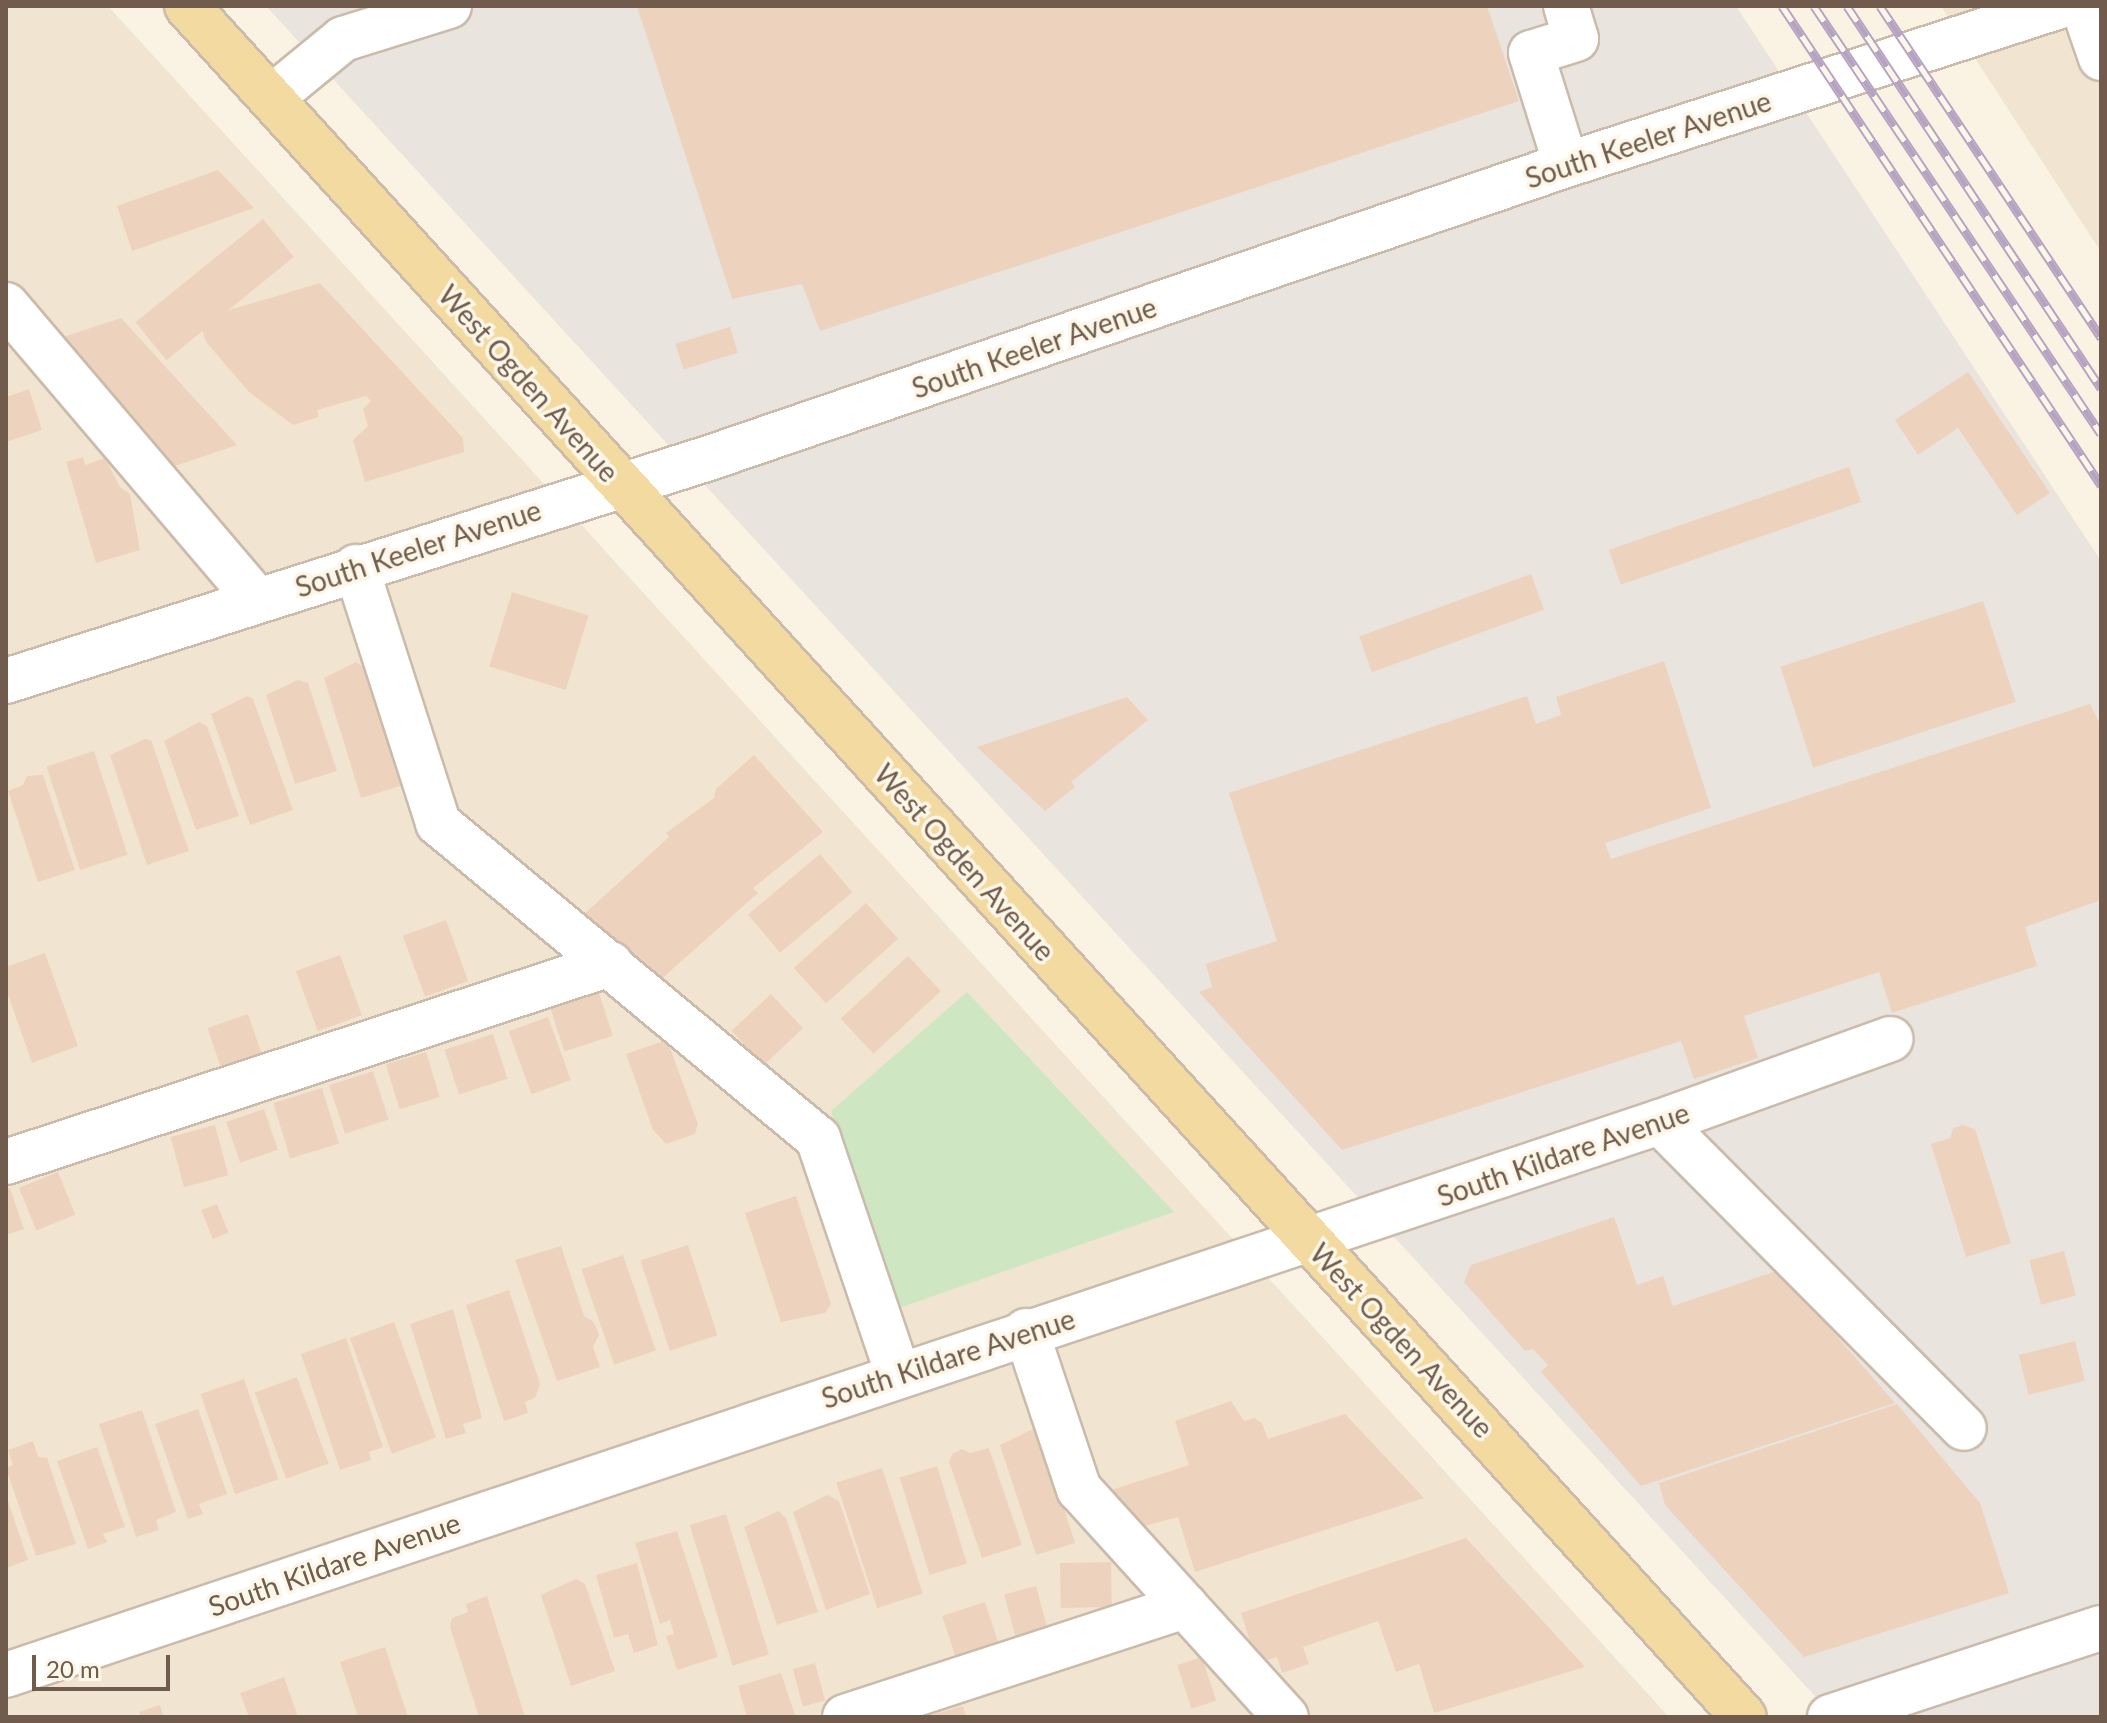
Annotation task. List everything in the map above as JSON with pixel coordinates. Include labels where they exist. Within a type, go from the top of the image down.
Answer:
[{"type":"main road","name":"West Ogden Avenue","points":[[187,6],[1744,1717]]},
{"type":"street","points":[[271,98],[343,39],[449,6]]},
{"type":"street","points":[[1566,6],[1576,39],[1531,53],[1566,165]]},
{"type":"street","points":[[2083,6],[2101,58]]},
{"type":"street","name":"South Keeler Avenue","points":[[6,681],[621,485],[1566,165],[2041,9]]},
{"type":"street","points":[[6,305],[256,599]]},
{"type":"street","points":[[356,567],[438,823],[818,1138],[898,1374]]},
{"type":"street","points":[[6,1162],[610,964]]},
{"type":"street","name":"South Kildare Avenue","points":[[6,1675],[1026,1331],[1660,1122],[1890,1039]]},
{"type":"street","points":[[1660,1122],[1964,1428]]},
{"type":"street","points":[[1026,1331],[1079,1489],[1286,1717]]},
{"type":"street","points":[[845,1717],[1185,1606]]},
{"type":"street","points":[[1830,1717],[2101,1628]]},
{"type":"shaded area","points":[[6,6],[108,6],[1669,1717],[6,1717]]},
{"type":"shaded area","points":[[266,6],[1736,6],[2101,561],[2101,1717],[1834,1717]]},
{"type":"shaded area","points":[[1941,6],[2101,6],[2101,252]]},
{"type":"green space","points":[[967,992],[1174,1212],[899,1308],[831,1111]]},
{"type":"building","points":[[637,6],[1487,6],[1519,101],[820,331],[802,284],[732,299]]},
{"type":"building","points":[[218,170],[254,208],[132,251],[117,206]]},
{"type":"building","points":[[263,219],[294,257],[166,360],[136,322]]},
{"type":"building","points":[[320,283],[463,438],[464,452],[365,482],[353,440],[368,426],[363,409],[371,401],[366,396],[317,410],[319,417],[293,425],[249,392],[206,342],[199,319]]},
{"type":"building","points":[[121,318],[237,445],[175,466],[57,339]]},
{"type":"building","points":[[730,327],[738,353],[683,369],[675,344]]},
{"type":"building","points":[[1968,372],[2050,493],[2017,515],[1958,428],[1918,455],[1895,420]]},
{"type":"building","points":[[29,389],[42,430],[6,442],[6,397]]},
{"type":"building","points":[[83,457],[85,465],[105,458],[120,487],[130,494],[140,550],[96,563],[66,462]]},
{"type":"building","points":[[1849,467],[1861,502],[1621,585],[1609,550]]},
{"type":"building","points":[[1531,574],[1544,610],[1372,672],[1359,637]]},
{"type":"building","points":[[512,592],[589,615],[566,690],[489,667]]},
{"type":"building","points":[[1983,601],[2016,702],[1813,768],[1780,667]]},
{"type":"building","points":[[1664,661],[1711,808],[1605,843],[1611,859],[2090,704],[2101,726],[2101,900],[2025,927],[2037,966],[1892,1013],[1879,972],[1744,1016],[1758,1058],[1694,1079],[1681,1041],[1342,1150],[1199,992],[1212,987],[1206,964],[1277,941],[1229,793],[1527,696],[1536,724],[1561,715],[1556,697]]},
{"type":"building","points":[[356,662],[365,668],[404,785],[361,798],[324,678]]},
{"type":"building","points":[[298,680],[308,683],[337,771],[295,784],[266,695]]},
{"type":"building","points":[[247,696],[253,699],[293,810],[250,825],[211,714]]},
{"type":"building","points":[[1127,697],[1148,720],[1071,782],[1075,787],[1045,811],[977,747]]},
{"type":"building","points":[[199,722],[207,726],[239,816],[196,830],[164,741]]},
{"type":"building","points":[[145,739],[151,740],[189,851],[147,865],[110,755]]},
{"type":"building","points":[[94,751],[128,855],[80,870],[46,766]]},
{"type":"building","points":[[754,755],[823,832],[753,888],[758,893],[658,982],[581,917],[669,837],[666,833],[714,798],[716,789]]},
{"type":"building","points":[[43,775],[75,870],[38,882],[8,791],[23,785],[27,776]]},
{"type":"building","points":[[820,854],[852,892],[780,953],[748,914]]},
{"type":"building","points":[[866,903],[898,939],[826,1004],[794,968]]},
{"type":"building","points":[[446,920],[468,981],[425,997],[403,936]]},
{"type":"building","points":[[45,953],[78,1046],[32,1063],[6,989],[6,967]]},
{"type":"building","points":[[340,955],[362,1015],[318,1031],[296,971]]},
{"type":"building","points":[[908,956],[941,991],[873,1054],[841,1019]]},
{"type":"building","points":[[599,993],[613,1036],[564,1052],[550,1009]]},
{"type":"building","points":[[771,994],[803,1028],[764,1065],[732,1031]]},
{"type":"building","points":[[248,1014],[262,1054],[221,1068],[207,1028]]},
{"type":"building","points":[[548,1017],[571,1080],[531,1094],[509,1031]]},
{"type":"building","points":[[493,1034],[508,1079],[459,1094],[444,1050]]},
{"type":"building","points":[[667,1040],[698,1124],[695,1134],[666,1144],[653,1130],[626,1054]]},
{"type":"building","points":[[426,1052],[440,1097],[400,1109],[386,1064]]},
{"type":"building","points":[[373,1071],[389,1120],[345,1134],[329,1085]]},
{"type":"building","points":[[322,1088],[339,1143],[290,1158],[273,1103]]},
{"type":"building","points":[[264,1109],[278,1150],[240,1163],[226,1122]]},
{"type":"building","points":[[215,1125],[228,1175],[184,1187],[171,1137]]},
{"type":"building","points":[[1963,1125],[1975,1129],[2011,1243],[1966,1257],[1931,1144],[1950,1138],[1953,1128]]},
{"type":"building","points":[[58,1172],[75,1215],[36,1230],[19,1188]]},
{"type":"building","points":[[10,1188],[24,1229],[6,1235],[6,1190]]},
{"type":"building","points":[[796,1196],[831,1304],[825,1313],[781,1322],[745,1213]]},
{"type":"building","points":[[217,1204],[229,1233],[213,1239],[201,1210]]},
{"type":"building","points":[[1614,1217],[1637,1285],[1663,1276],[1673,1306],[1779,1270],[1895,1403],[1641,1486],[1541,1372],[1548,1365],[1533,1349],[1525,1351],[1464,1282],[1471,1265]]},
{"type":"building","points":[[688,1245],[717,1335],[670,1351],[640,1260]]},
{"type":"building","points":[[561,1246],[584,1316],[594,1322],[599,1335],[593,1347],[600,1367],[557,1381],[515,1260]]},
{"type":"building","points":[[2064,1251],[2076,1295],[2041,1305],[2029,1260]]},
{"type":"building","points":[[623,1255],[656,1350],[614,1365],[581,1269]]},
{"type":"building","points":[[509,1290],[540,1384],[535,1398],[525,1402],[528,1413],[504,1421],[466,1305]]},
{"type":"building","points":[[453,1309],[482,1418],[463,1424],[466,1433],[446,1439],[410,1324]]},
{"type":"building","points":[[394,1322],[436,1438],[392,1454],[350,1338]]},
{"type":"building","points":[[346,1338],[383,1447],[369,1452],[371,1460],[340,1470],[301,1354]]},
{"type":"building","points":[[2075,1341],[2085,1381],[2029,1395],[2019,1355]]},
{"type":"building","points":[[297,1377],[328,1463],[286,1479],[255,1392]]},
{"type":"building","points":[[244,1379],[279,1479],[235,1494],[201,1394]]},
{"type":"building","points":[[1231,1401],[1244,1421],[1254,1418],[1262,1423],[1268,1439],[1345,1414],[1424,1498],[1195,1572],[1178,1517],[1130,1530],[1096,1495],[1189,1465],[1175,1421]]},
{"type":"building","points":[[1897,1404],[1980,1503],[2009,1593],[1804,1657],[1665,1505],[1659,1483]]},
{"type":"building","points":[[198,1409],[227,1494],[199,1504],[203,1514],[188,1519],[155,1424]]},
{"type":"building","points":[[142,1410],[176,1512],[156,1520],[159,1530],[136,1537],[99,1424]]},
{"type":"building","points":[[1033,1429],[1040,1434],[1075,1543],[1036,1555],[1000,1445]]},
{"type":"building","points":[[33,1441],[38,1457],[47,1458],[76,1544],[36,1556],[6,1468],[13,1465],[8,1450]]},
{"type":"building","points":[[97,1447],[125,1527],[103,1534],[107,1542],[88,1549],[57,1461]]},
{"type":"building","points":[[989,1448],[1022,1545],[982,1558],[949,1462],[952,1454],[962,1449],[970,1453]]},
{"type":"building","points":[[937,1466],[967,1564],[930,1575],[900,1477]]},
{"type":"building","points":[[882,1468],[923,1594],[877,1608],[836,1483]]},
{"type":"building","points":[[6,1495],[28,1560],[6,1568]]},
{"type":"building","points":[[827,1495],[839,1501],[870,1594],[826,1610],[793,1512]]},
{"type":"building","points":[[778,1511],[786,1518],[818,1612],[777,1625],[744,1527]]},
{"type":"building","points":[[726,1514],[769,1655],[733,1666],[690,1525]]},
{"type":"building","points":[[677,1531],[718,1657],[677,1670],[666,1636],[674,1634],[670,1620],[660,1624],[635,1543]]},
{"type":"building","points":[[1466,1538],[1585,1667],[1434,1713],[1419,1664],[1396,1672],[1378,1621],[1303,1647],[1309,1664],[1282,1673],[1277,1657],[1257,1663],[1241,1613]]},
{"type":"building","points":[[1111,1562],[1112,1607],[1061,1608],[1060,1563]]},
{"type":"building","points":[[637,1563],[658,1645],[634,1653],[628,1634],[614,1638],[596,1575]]},
{"type":"building","points":[[576,1579],[585,1584],[615,1671],[571,1686],[541,1595]]},
{"type":"building","points":[[1036,1586],[1049,1633],[1017,1642],[1004,1595]]},
{"type":"building","points":[[487,1596],[525,1717],[479,1717],[450,1627],[452,1618],[468,1612],[466,1604]]},
{"type":"building","points":[[985,1602],[999,1646],[956,1660],[942,1616]]},
{"type":"building","points":[[385,1647],[408,1717],[358,1717],[340,1662]]},
{"type":"building","points":[[1202,1657],[1216,1701],[1191,1709],[1177,1665]]},
{"type":"building","points":[[815,1663],[825,1701],[803,1707],[793,1669]]},
{"type":"building","points":[[781,1673],[795,1715],[747,1717],[738,1686]]},
{"type":"building","points":[[284,1677],[298,1717],[249,1717],[240,1693]]},
{"type":"building","points":[[160,1705],[164,1717],[141,1717],[139,1712]]},
{"type":"building","points":[[963,1706],[966,1717],[928,1717],[928,1716]]},
{"type":"railway","points":[[1782,6],[2101,485]]},
{"type":"railway","points":[[1814,6],[2101,434]]},
{"type":"railway","points":[[1847,6],[2101,388]]},
{"type":"railway","points":[[1880,6],[2101,338]]}]
